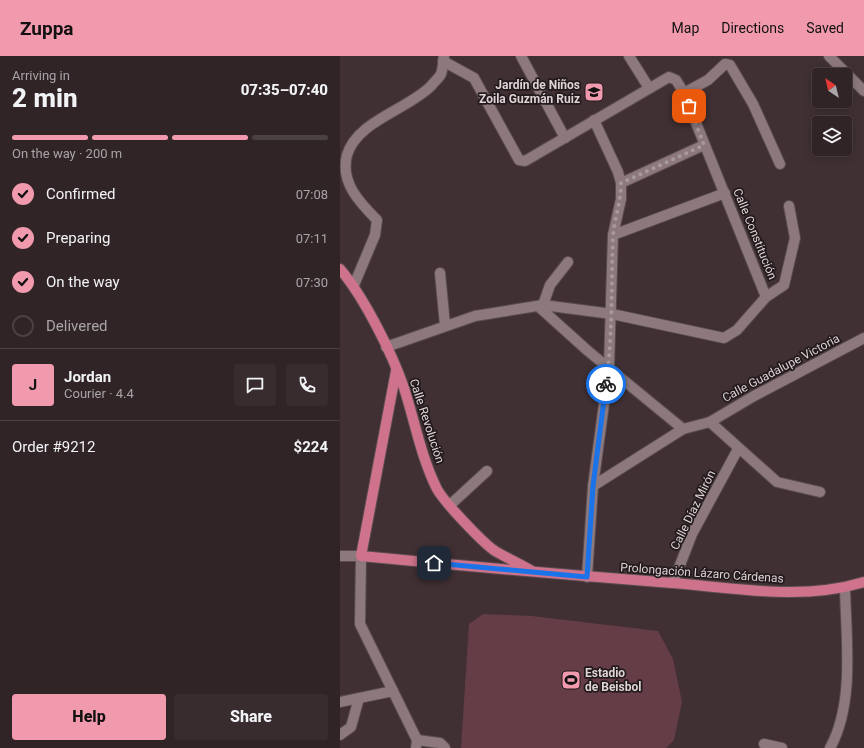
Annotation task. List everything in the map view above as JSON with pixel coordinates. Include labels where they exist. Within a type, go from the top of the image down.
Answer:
[{"type":"main road","name":"Calle Revolución","points":[[340,269],[354,285],[386,347],[403,388],[421,453],[438,490],[450,505],[493,550],[537,573]]},
{"type":"main road","name":"Calle Revolución","points":[[361,556],[396,371]]},
{"type":"main road","name":"Prolongación Lázaro Cárdenas","points":[[361,556],[537,573],[800,593],[845,588],[864,582]]},
{"type":"street","points":[[521,56],[565,138]]},
{"type":"street","points":[[354,285],[375,235],[377,220],[361,204],[346,180],[344,164],[350,144],[362,131],[424,93],[441,75],[443,58],[474,78],[519,160],[525,161],[649,88],[629,56]]},
{"type":"street","points":[[829,56],[864,91]]},
{"type":"street","points":[[684,93],[708,80],[725,64],[730,65],[753,104],[780,164]]},
{"type":"street","name":"Calle Constitución","points":[[386,347],[445,325],[475,316],[540,305],[612,314],[724,338],[737,330],[766,297],[684,93],[676,80],[669,77],[649,88]]},
{"type":"street","points":[[587,577],[593,486],[609,367],[612,314],[613,235],[621,199],[621,183],[618,172],[594,120]]},
{"type":"street","points":[[621,183],[704,145]]},
{"type":"street","points":[[613,235],[725,193]]},
{"type":"street","points":[[766,297],[781,288],[784,282],[795,238],[789,206]]},
{"type":"street","points":[[568,262],[550,285],[540,305],[576,341],[682,429],[593,486]]},
{"type":"street","points":[[440,273],[445,325]]},
{"type":"street","name":"Calle Guadalupe Victoria","points":[[682,429],[710,422],[754,396],[864,338]]},
{"type":"street","points":[[710,422],[738,449],[777,482],[820,492]]},
{"type":"street","name":"Calle Díaz Mirón","points":[[673,583],[692,534],[738,449]]},
{"type":"street","points":[[450,505],[487,471]]},
{"type":"street","points":[[340,556],[361,556],[360,624],[417,744],[440,743],[445,748]]},
{"type":"street","points":[[830,748],[843,709],[847,678],[845,588]]},
{"type":"street","points":[[340,702],[393,691]]},
{"type":"street","points":[[340,735],[351,727],[359,698]]},
{"type":"street","points":[[764,744],[782,748]]},
{"type":"shaded area","name":"Estadio de Beisbol","points":[[483,614],[532,616],[658,631],[673,659],[682,702],[674,740],[666,748],[461,748],[469,624]]},
{"type":"way so far","points":[[606,384],[609,367],[612,314],[613,235],[621,199],[621,183],[646,173],[704,145],[689,106]]},
{"type":"place","name":"Jardín de Niños Zoila Guzmán Ruiz","points":[[594,92]]},
{"type":"place","name":"Estadio de Beisbol","points":[[571,680]]},
{"type":"route","points":[[434,563],[587,577],[593,486],[606,384]]}]
